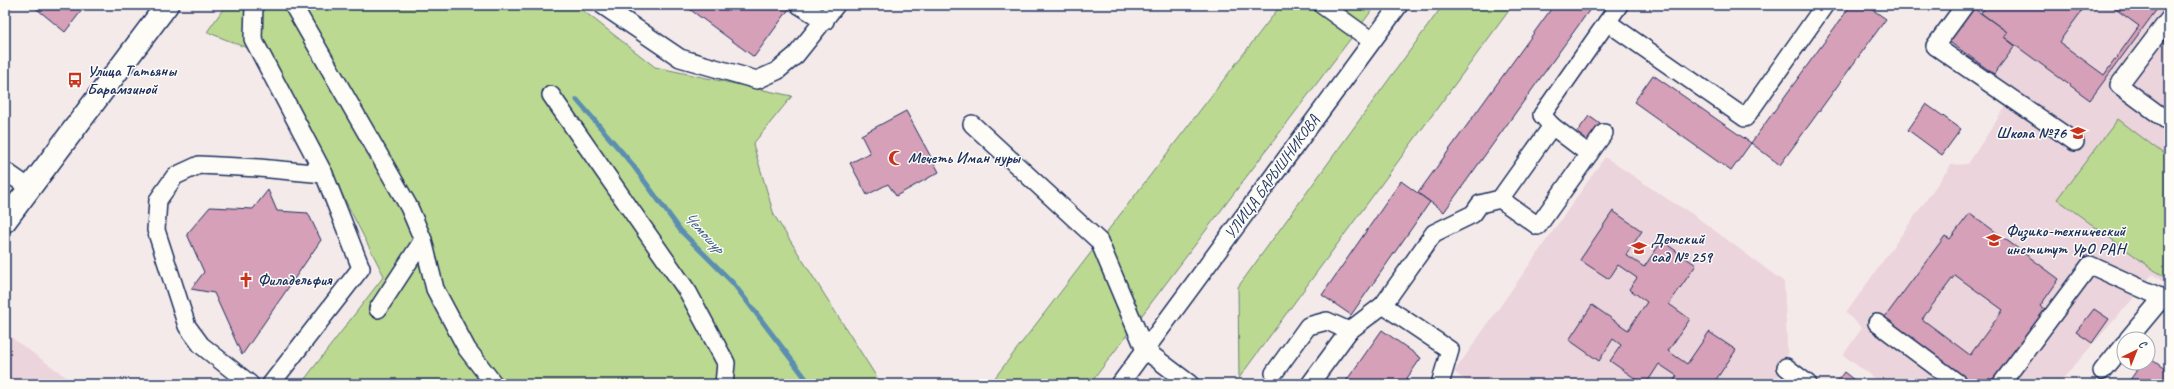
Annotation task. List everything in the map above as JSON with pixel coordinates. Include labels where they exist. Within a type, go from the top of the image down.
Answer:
[{"type":"main road","points":[[5,221],[31,189],[166,5]]},
{"type":"street","points":[[254,5],[253,39],[324,174],[361,268],[271,384]]},
{"type":"street","points":[[293,5],[409,207],[423,240],[435,289],[467,349],[494,384]]},
{"type":"street","points":[[602,5],[680,58],[757,80],[778,71],[796,55],[825,21],[836,5]]},
{"type":"street","points":[[799,5],[825,21]]},
{"type":"street","points":[[1322,5],[1372,41]]},
{"type":"street","name":"УЛИЦА БАРЫШНИКОВА","points":[[1120,384],[1399,5]]},
{"type":"street","points":[[1589,154],[1552,126],[1542,115],[1618,5]]},
{"type":"street","points":[[1965,5],[1935,46],[2075,142]]},
{"type":"street","points":[[1607,22],[1745,118],[1824,6]]},
{"type":"street","points":[[2169,19],[2119,85],[2169,122]]},
{"type":"street","points":[[551,95],[688,292],[726,363],[724,384]]},
{"type":"street","points":[[972,124],[1099,242],[1145,350],[1190,384]]},
{"type":"street","points":[[1310,384],[1349,331],[1383,305],[1434,233],[1473,214],[1480,204],[1500,198],[1552,126]]},
{"type":"street","points":[[1500,198],[1538,226],[1604,133]]},
{"type":"street","points":[[250,384],[201,345],[188,326],[156,230],[158,200],[175,176],[199,165],[259,168],[324,174]]},
{"type":"street","points":[[5,170],[31,189]]},
{"type":"street","points":[[378,309],[423,240]]},
{"type":"street","points":[[2001,384],[2090,265],[2166,299],[2136,331]]},
{"type":"street","points":[[1383,305],[1450,350],[1440,384]]},
{"type":"street","points":[[1274,373],[1308,326],[1326,321],[1349,331]]},
{"type":"street","points":[[1877,323],[1959,384]]},
{"type":"street","points":[[2102,371],[2116,354]]},
{"type":"street","points":[[1786,367],[1808,384]]},
{"type":"shaded area","points":[[1948,5],[2169,5],[2169,286],[2152,274],[2137,294],[2058,384],[1882,384],[1843,355],[1862,328],[1846,313],[1951,165],[1968,164],[2008,103],[1926,46],[1953,9]]},
{"type":"shaded area","name":"Детский сад № 259","points":[[1605,157],[1691,213],[1784,282],[1788,363],[1773,384],[1471,384],[1454,372]]},
{"type":"shaded area","points":[[5,333],[62,374],[76,384],[5,384]]},
{"type":"green space","points":[[226,5],[576,5],[655,67],[792,96],[753,144],[774,215],[881,384],[301,384],[384,276],[272,58],[207,32]]},
{"type":"green space","points":[[1281,5],[1376,5],[1090,384],[990,384]]},
{"type":"green space","points":[[1443,5],[1513,5],[1239,378],[1238,287]]},
{"type":"green space","points":[[2118,119],[2169,158],[2169,281],[2057,199]]},
{"type":"building","points":[[32,5],[86,5],[65,32]]},
{"type":"building","points":[[684,5],[792,5],[754,57]]},
{"type":"building","points":[[1554,5],[1593,5],[1444,212],[1418,193]]},
{"type":"building","points":[[1851,5],[1866,5],[1886,19],[1780,165],[1751,143]]},
{"type":"building","points":[[1987,5],[2086,5],[2059,42],[2104,75],[2139,26],[2110,5],[2160,5],[2090,100],[2004,37],[2007,32],[1981,13]]},
{"type":"building","points":[[1972,7],[2007,32],[2004,37],[2015,46],[1994,74],[1947,40]]},
{"type":"building","points":[[1653,75],[1751,143],[1731,171],[1634,102]]},
{"type":"building","points":[[1926,104],[1961,129],[1942,155],[1908,130]]},
{"type":"building","name":"Мечеть Иман нуры","points":[[906,111],[939,172],[896,196],[888,184],[867,195],[850,163],[870,153],[861,135]]},
{"type":"building","points":[[1589,116],[1603,126],[1587,147],[1573,137]]},
{"type":"building","points":[[1401,181],[1430,202],[1351,315],[1322,295]]},
{"type":"building","name":"Филадельфия","points":[[268,190],[277,211],[308,213],[321,240],[242,355],[214,293],[191,289],[204,272],[187,234],[210,207],[253,209]]},
{"type":"building","points":[[1613,211],[1642,231],[1626,255],[1644,267],[1662,241],[1696,265],[1669,304],[1690,319],[1668,351],[1687,364],[1709,332],[1736,350],[1713,384],[1671,384],[1677,376],[1659,364],[1646,384],[1643,384],[1610,361],[1621,345],[1613,339],[1599,361],[1569,340],[1592,305],[1628,330],[1647,302],[1629,289],[1637,278],[1618,265],[1609,279],[1580,260]]},
{"type":"building","points":[[1970,213],[2059,279],[2040,306],[2045,310],[1990,384],[1967,384],[1882,321],[1945,236],[1950,239]],"holes":[[[1955,275],[2003,310],[1970,355],[1922,319]]]},
{"type":"building","points":[[2094,309],[2109,319],[2092,343],[2076,332]]},
{"type":"building","points":[[1382,330],[1421,358],[1403,384],[1344,384]]},
{"type":"building","points":[[2156,363],[2169,372],[2169,384],[2127,384],[2136,371],[2156,371]]},
{"type":"building","points":[[1844,372],[1859,384],[1835,384]]},
{"type":"waterway","name":"Чемошур","points":[[577,100],[632,164],[681,231],[733,283],[810,384]]},
{"type":"place","name":"Улица Татьяны Барамзиной","points":[[75,80]]},
{"type":"place","name":"Школа №76","points":[[2078,133]]},
{"type":"place","name":"Мечеть Иман нуры","points":[[896,158]]},
{"type":"place","name":"Физико-технический институт УрО РАН","points":[[1994,240]]},
{"type":"place","name":"Детский сад № 259","points":[[1639,248]]},
{"type":"place","name":"Филадельфия","points":[[246,280]]}]
